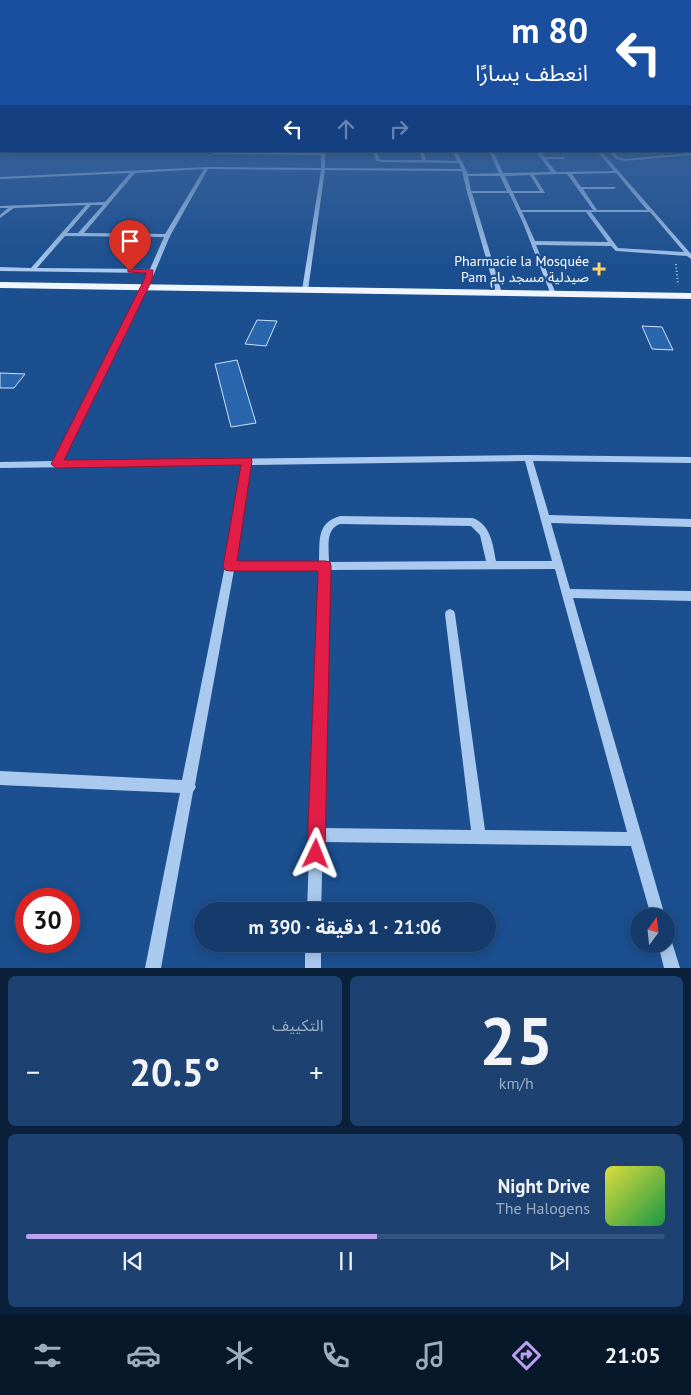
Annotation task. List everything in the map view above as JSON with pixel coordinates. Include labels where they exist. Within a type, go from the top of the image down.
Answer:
[{"type":"main road","points":[[0,285],[691,296]]},
{"type":"street","points":[[79,235],[126,180]]},
{"type":"street","points":[[56,464],[145,288],[150,271],[166,236],[200,180]]},
{"type":"street","points":[[305,290],[321,180]]},
{"type":"street","points":[[466,180],[499,293]]},
{"type":"street","points":[[504,180],[520,211],[553,294]]},
{"type":"street","points":[[468,192],[543,192],[535,180]]},
{"type":"street","points":[[574,180],[596,211]]},
{"type":"street","points":[[624,180],[689,256]]},
{"type":"street","points":[[579,188],[614,188]]},
{"type":"street","points":[[0,207],[106,203]]},
{"type":"street","points":[[33,269],[90,204]]},
{"type":"street","points":[[0,217],[12,207]]},
{"type":"street","points":[[520,211],[651,211]]},
{"type":"street","points":[[588,212],[616,248],[627,251],[689,256]]},
{"type":"street","points":[[63,234],[166,236]]},
{"type":"street","points":[[533,243],[612,244]]},
{"type":"street","points":[[0,268],[150,271]]},
{"type":"street","points":[[0,465],[528,458],[691,460]]},
{"type":"street","points":[[528,458],[656,908]]},
{"type":"street","points":[[153,968],[230,566],[247,461]]},
{"type":"street","points":[[546,519],[691,523]]},
{"type":"street","points":[[314,902],[327,528],[340,520],[473,522],[478,524],[484,533],[492,565]]},
{"type":"street","points":[[230,566],[558,565]]},
{"type":"street","points":[[566,593],[691,596]]},
{"type":"street","points":[[450,614],[479,837]]},
{"type":"street","points":[[0,778],[188,786]]},
{"type":"street","points":[[316,835],[636,839]]},
{"type":"street","points":[[313,952],[313,968]]},
{"type":"street","points":[[668,953],[672,968]]},
{"type":"building","points":[[257,320],[277,321],[266,346],[245,344]]},
{"type":"building","points":[[642,326],[662,327],[673,350],[652,349]]},
{"type":"building","points":[[237,360],[256,423],[231,427],[215,364]]},
{"type":"building","points":[[0,373],[25,374],[14,388],[0,388]]},
{"type":"place","name":"Pharmacie la Mosquée Pam صيدلية مسجد بام","points":[[599,269]]},
{"type":"route","points":[[130,271],[150,271],[148,280],[56,464],[247,461],[230,566],[325,566],[316,854]]}]
